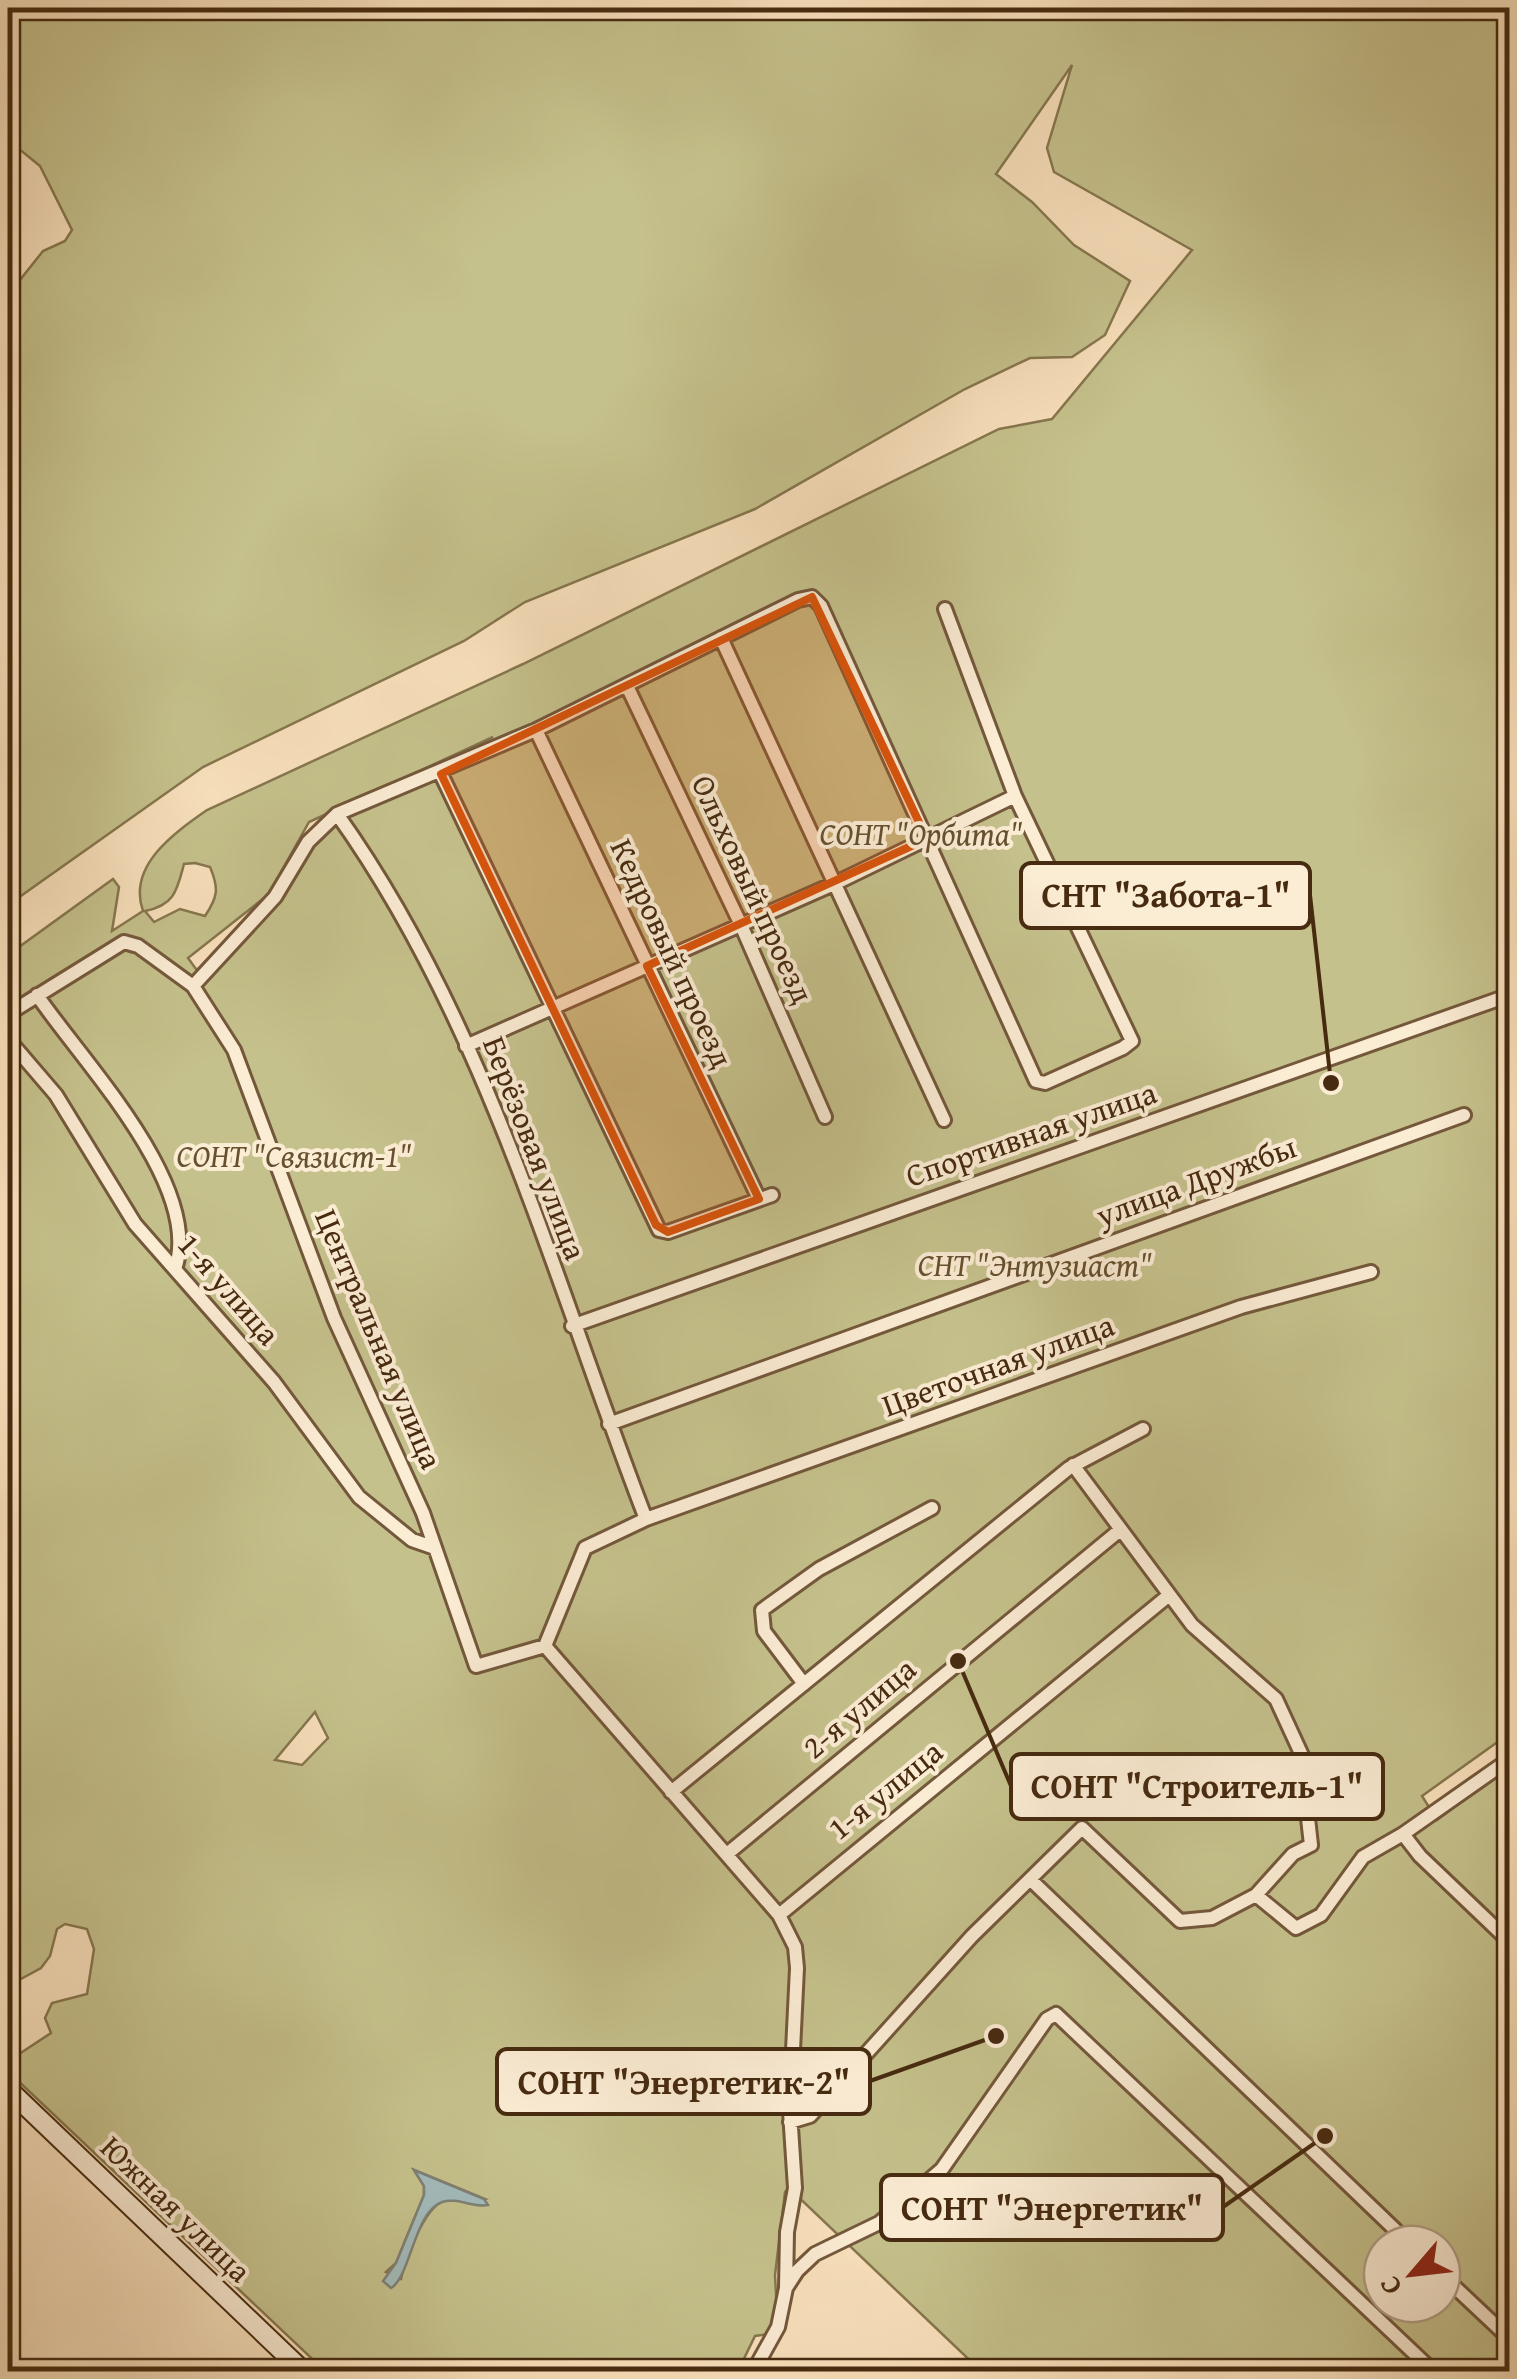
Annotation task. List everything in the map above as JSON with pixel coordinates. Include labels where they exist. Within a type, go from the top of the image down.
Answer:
[{"type":"main road","name":"Южная улица","points":[[8,2089],[304,2372]]},
{"type":"street","points":[[8,1014],[124,942],[138,946],[193,986],[275,897],[308,842],[338,814],[440,774],[798,600],[812,597],[821,606],[1036,1081],[1044,1083],[1132,1041],[1015,796],[945,610]]},
{"type":"street","points":[[721,638],[944,1120]]},
{"type":"street","name":"Ольховый проезд","points":[[627,686],[741,925],[826,1118]]},
{"type":"street","name":"Кедровый проезд","points":[[536,730],[647,966],[765,1197],[668,1232],[659,1230],[556,1008]]},
{"type":"street","points":[[440,774],[556,1008]]},
{"type":"street","points":[[466,1046],[836,883],[1015,796]]},
{"type":"street","name":"Берёзовая улица","points":[[338,814],[422,958],[466,1046],[538,1222],[572,1326],[646,1519]]},
{"type":"street","name":"Центральная улица","points":[[193,986],[234,1050],[334,1318],[410,1482],[476,1666],[545,1646]]},
{"type":"street","name":"Спортивная улица","points":[[572,1326],[1510,994]]},
{"type":"street","points":[[37,995],[124,1113],[164,1184],[177,1221],[180,1245],[174,1269]]},
{"type":"street","name":"1-я улица","points":[[8,1039],[56,1095],[118,1199],[274,1382],[366,1505],[412,1540],[435,1548]]},
{"type":"street","name":"улица Дружбы","points":[[609,1424],[1464,1115]]},
{"type":"street","name":"Цветочная улица","points":[[545,1646],[559,1620],[585,1548],[646,1519],[1241,1306],[1371,1272]]},
{"type":"street","points":[[670,1792],[1073,1464],[1143,1429]]},
{"type":"street","points":[[790,2122],[810,2116],[972,1936],[1082,1828],[1180,1920],[1212,1918],[1256,1895],[1293,1854],[1311,1845],[1307,1809],[1310,1776],[1276,1699],[1204,1636],[1168,1596],[1073,1464]]},
{"type":"street","points":[[804,1684],[764,1631],[762,1610],[818,1569],[932,1508]]},
{"type":"street","name":"2-я улица","points":[[727,1854],[1120,1530]]},
{"type":"street","name":"1-я улица","points":[[778,1915],[1168,1596]]},
{"type":"street","points":[[545,1646],[778,1915],[795,1947],[790,2122],[795,2188],[787,2232],[786,2288],[778,2327],[753,2372]]},
{"type":"street","points":[[1256,1895],[1288,1924],[1305,1926],[1333,1902],[1363,1857],[1403,1834],[1510,1759]]},
{"type":"street","points":[[1403,1834],[1510,1942]]},
{"type":"street","points":[[1032,1881],[1389,2224]]},
{"type":"street","points":[[786,2288],[815,2254],[880,2223],[942,2169],[1048,2019],[1056,2014],[1434,2372]]},
{"type":"street","points":[[1462,2293],[1510,2339]]},
{"type":"street","points":[[245,2372],[260,2372]]},
{"type":"highlighted area","points":[[812,597],[927,839],[647,966],[759,1199],[668,1232],[656,1225],[441,774]]},
{"type":"green space","points":[[8,8],[1509,8],[1510,1733],[1422,1796],[1437,1820],[1509,1766],[1509,2371],[981,2371],[789,2188],[785,2192],[775,2275],[777,2312],[769,2334],[755,2336],[738,2371],[325,2371],[14,2077],[10,2060],[51,2033],[45,2018],[52,2003],[87,1994],[94,1949],[87,1929],[65,1924],[57,1929],[50,1956],[41,1968],[8,1986],[8,955],[113,879],[119,887],[112,931],[143,911],[140,895],[148,865],[168,840],[207,810],[523,664],[999,429],[1052,419],[1192,250],[1054,172],[1047,148],[1072,65],[996,174],[1032,202],[1074,245],[1130,281],[1105,335],[1072,357],[1030,358],[965,389],[755,509],[525,602],[464,641],[203,767],[8,905],[11,428],[8,295],[43,251],[65,241],[72,230],[40,166],[8,140]],"holes":[[[493,737],[342,815],[281,872],[309,822]],[[184,864],[210,867],[215,898],[205,916],[180,909],[154,922],[145,911],[169,900]],[[264,898],[198,969],[188,958]],[[315,1712],[328,1738],[302,1765],[275,1760]],[[414,2170],[485,2199],[449,2200],[437,2205],[417,2235],[401,2279],[386,2272],[396,2263],[424,2195],[424,2186]]]},
{"type":"water","points":[[414,2170],[484,2199],[488,2205],[448,2201],[433,2208],[391,2288],[383,2281],[396,2263],[424,2195],[424,2186]]},
{"type":"place","name":"СНТ \"Забота-1\"","points":[[1331,1083]]},
{"type":"place","name":"СОНТ \"Строитель-1\"","points":[[958,1661]]},
{"type":"place","name":"СОНТ \"Энергетик-2\"","points":[[996,2036]]},
{"type":"place","name":"СОНТ \"Энергетик\"","points":[[1325,2136]]},
{"type":"park label","name":"СОНТ \"Орбита\"","points":[[921,834]]},
{"type":"park label","name":"СОНТ \"Связист-1\"","points":[[294,1156]]},
{"type":"park label","name":"СНТ \"Энтузиаст\"","points":[[1035,1265]]}]
